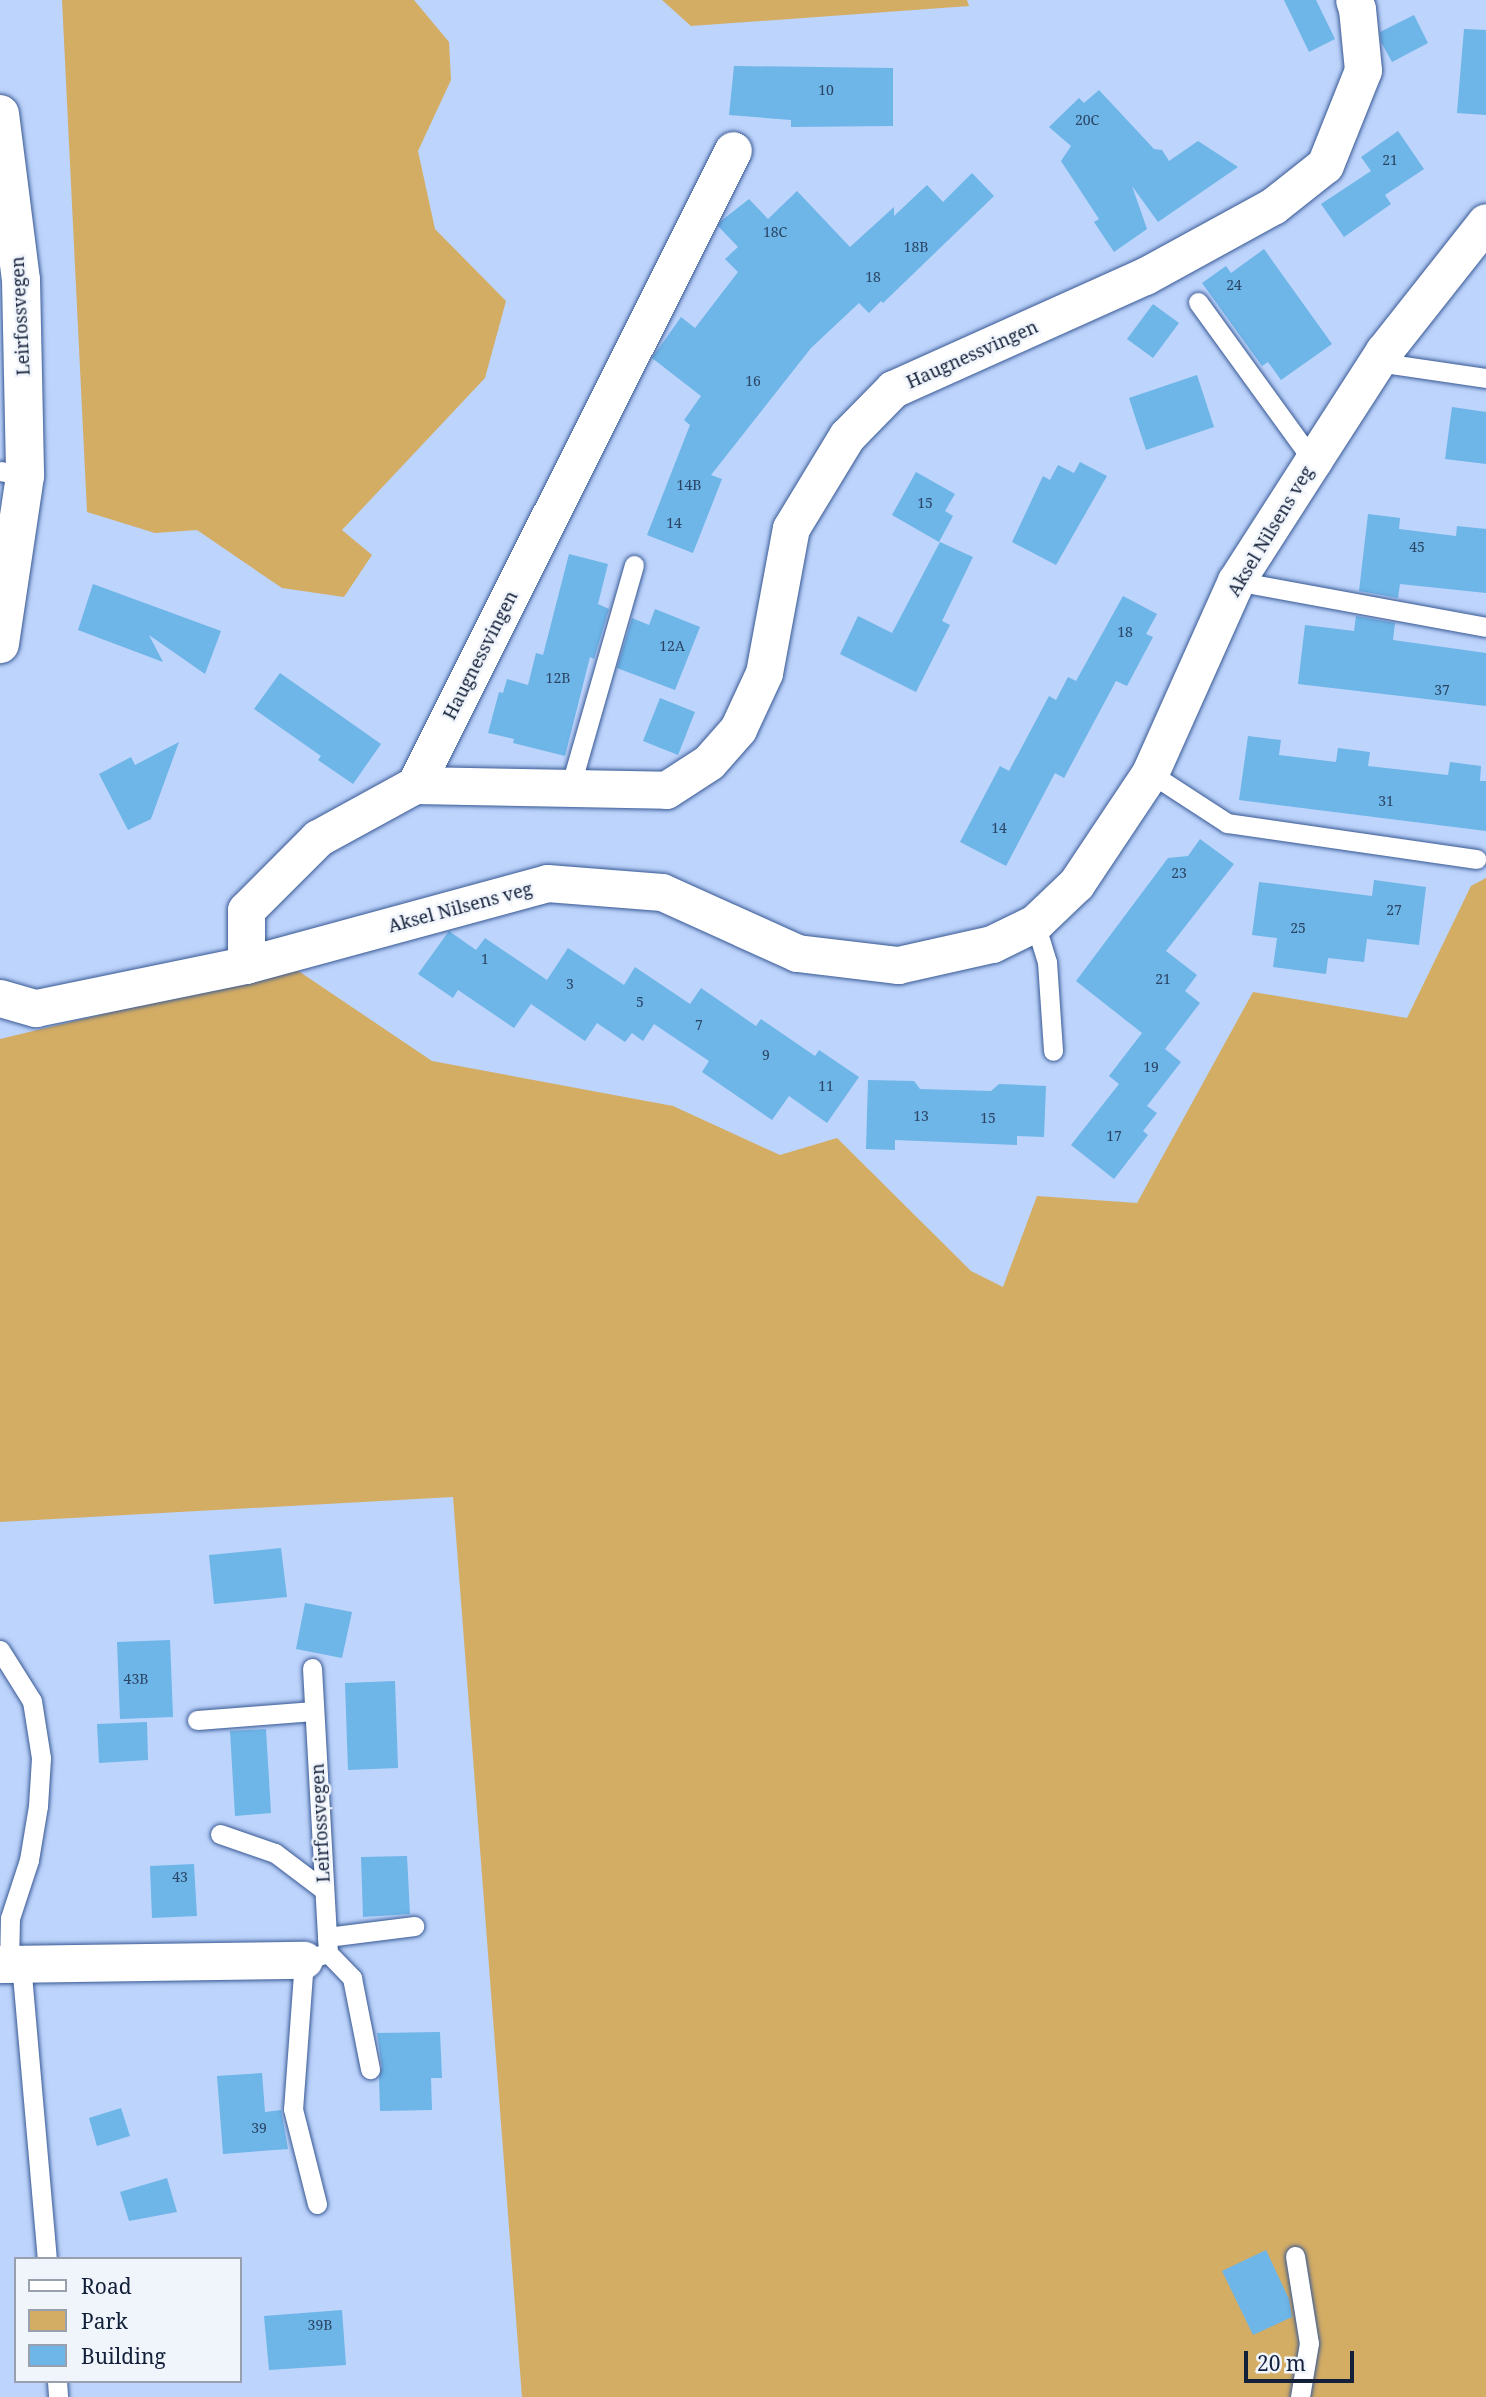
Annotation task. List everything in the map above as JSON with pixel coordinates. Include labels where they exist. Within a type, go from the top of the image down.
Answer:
[{"type":"street","name":"Haugnessvingen","points":[[246,965],[246,910],[318,838],[415,785],[666,789],[709,762],[738,729],[764,673],[791,528],[847,436],[893,388],[1145,276],[1273,206],[1325,165],[1363,70],[1354,0]]},
{"type":"street","name":"Leirfossvegen","points":[[0,114],[21,280],[12,474],[0,644]]},
{"type":"street","name":"Haugnessvingen","points":[[415,785],[733,150]]},
{"type":"street","name":"Aksel Nilsens veg","points":[[0,998],[36,1008],[246,965],[547,883],[662,892],[797,953],[898,965],[992,944],[1035,923],[1076,884],[1150,773],[1236,581],[1313,461],[1377,362],[1486,222]]},
{"type":"street","points":[[10,1964],[319,1950]]},
{"type":"lane","points":[[1198,302],[1313,461]]},
{"type":"lane","points":[[1377,362],[1486,378]]},
{"type":"lane","points":[[570,788],[634,565]]},
{"type":"lane","points":[[1236,581],[1486,627]]},
{"type":"lane","points":[[1150,773],[1227,823],[1476,859]]},
{"type":"lane","points":[[1035,923],[1046,962],[1054,1051]]},
{"type":"lane","points":[[0,1650],[32,1701],[41,1758],[38,1806],[29,1860],[10,1918],[10,1964],[47,2257]]},
{"type":"lane","name":"Leirfossvegen","points":[[312,1668],[324,1890],[319,1950],[293,2109],[317,2204]]},
{"type":"lane","points":[[197,1720],[314,1711]]},
{"type":"lane","points":[[220,1834],[275,1853],[324,1890]]},
{"type":"lane","points":[[319,1950],[414,1926]]},
{"type":"lane","points":[[319,1950],[352,1978],[370,2069]]},
{"type":"lane","points":[[1294,2256],[1309,2343],[1300,2397]]},
{"type":"green space","points":[[62,0],[414,0],[449,42],[451,80],[418,151],[435,229],[506,301],[485,378],[342,530],[372,555],[344,597],[282,588],[197,530],[155,533],[87,512]]},
{"type":"green space","points":[[662,0],[967,0],[969,6],[691,26]]},
{"type":"green space","points":[[1486,878],[1486,2397],[522,2397],[453,1497],[0,1522],[0,1039],[294,968],[432,1061],[673,1106],[780,1155],[837,1138],[971,1271],[1003,1287],[1037,1196],[1137,1203],[1253,992],[1407,1018],[1471,886]]},
{"type":"building","points":[[1284,0],[1316,0],[1335,39],[1309,52]]},
{"type":"building","points":[[1414,15],[1428,43],[1392,62],[1381,42],[1380,32]]},
{"type":"building","points":[[1464,29],[1486,30],[1486,115],[1457,113]]},
{"type":"building","points":[[734,66],[893,68],[893,126],[791,127],[791,120],[729,115]]},
{"type":"building","points":[[1099,90],[1154,149],[1162,150],[1169,161],[1198,141],[1238,167],[1158,222],[1132,186],[1147,229],[1114,252],[1094,222],[1099,219],[1061,161],[1071,146],[1049,127],[1079,98],[1084,103]]},
{"type":"building","points":[[1398,131],[1424,169],[1385,195],[1391,204],[1344,237],[1321,204],[1371,171],[1361,157]]},
{"type":"building","points":[[972,173],[994,196],[883,303],[881,301],[869,313],[859,303],[811,348],[711,475],[722,479],[693,553],[647,535],[690,425],[684,420],[701,396],[652,358],[681,317],[695,328],[738,272],[725,259],[738,247],[718,226],[721,221],[749,199],[768,219],[797,191],[850,247],[894,207],[894,216],[927,185],[943,202]]},
{"type":"building","points":[[1264,249],[1332,344],[1281,380],[1268,362],[1262,366],[1202,283],[1226,266],[1231,273]]},
{"type":"building","points":[[1153,304],[1179,323],[1153,358],[1127,339]]},
{"type":"building","points":[[1197,375],[1214,427],[1146,450],[1129,398]]},
{"type":"building","points":[[1452,407],[1486,412],[1486,464],[1445,459]]},
{"type":"building","points":[[1080,462],[1107,476],[1056,565],[1012,542],[1043,476],[1050,480],[1058,465],[1074,473]]},
{"type":"building","points":[[916,472],[955,494],[945,511],[953,516],[939,542],[892,515]]},
{"type":"building","points":[[1368,514],[1400,518],[1399,529],[1456,536],[1457,526],[1486,529],[1486,593],[1400,584],[1398,598],[1359,591]]},
{"type":"building","points":[[940,542],[973,557],[942,621],[950,625],[916,692],[840,654],[858,616],[892,633]]},
{"type":"building","points":[[569,554],[608,564],[598,604],[609,609],[594,659],[590,657],[565,756],[513,743],[514,739],[488,733],[499,692],[503,693],[507,679],[528,685],[536,653],[543,655]]},
{"type":"building","points":[[93,584],[221,631],[205,674],[149,635],[163,662],[78,630]]},
{"type":"building","points":[[1123,596],[1157,614],[1146,634],[1153,637],[1127,686],[1116,681],[1064,778],[1055,773],[1006,866],[960,842],[1000,766],[1009,771],[1049,696],[1056,700],[1068,677],[1076,681]]},
{"type":"building","points":[[655,609],[700,627],[675,690],[617,668],[632,618],[649,625]]},
{"type":"building","points":[[1356,616],[1395,623],[1393,640],[1486,653],[1486,706],[1298,684],[1305,625],[1354,631]]},
{"type":"building","points":[[280,673],[381,744],[353,784],[318,760],[321,756],[254,709]]},
{"type":"building","points":[[660,698],[695,712],[678,755],[643,741]]},
{"type":"building","points":[[1248,736],[1281,740],[1279,755],[1336,762],[1338,748],[1370,752],[1368,766],[1448,775],[1450,762],[1481,766],[1480,781],[1486,781],[1486,831],[1239,800]]},
{"type":"building","points":[[179,742],[151,819],[128,830],[99,774],[131,757],[135,765]]},
{"type":"building","points":[[1200,839],[1234,864],[1166,951],[1197,975],[1185,991],[1200,1003],[1165,1049],[1181,1062],[1147,1106],[1157,1113],[1143,1131],[1148,1135],[1114,1179],[1071,1145],[1119,1084],[1109,1076],[1142,1033],[1076,981],[1168,858],[1188,856]]},
{"type":"building","points":[[1374,880],[1426,887],[1419,945],[1367,939],[1364,962],[1328,958],[1326,974],[1273,967],[1277,938],[1252,935],[1259,882],[1372,896]]},
{"type":"building","points":[[449,931],[476,950],[485,938],[547,980],[568,948],[624,985],[635,967],[690,1004],[701,988],[756,1026],[761,1019],[815,1056],[819,1050],[859,1077],[827,1123],[789,1096],[772,1120],[702,1072],[709,1061],[654,1024],[643,1041],[632,1033],[625,1042],[597,1023],[585,1041],[531,1004],[514,1028],[458,990],[453,998],[418,974]]},
{"type":"building","points":[[868,1080],[914,1081],[920,1089],[991,1091],[999,1084],[1046,1086],[1044,1137],[1017,1136],[1017,1145],[895,1140],[895,1150],[866,1149]]},
{"type":"building","points":[[281,1548],[287,1597],[214,1604],[209,1555]]},
{"type":"building","points":[[305,1603],[352,1612],[342,1658],[296,1649]]},
{"type":"building","points":[[170,1640],[173,1717],[120,1719],[117,1642]]},
{"type":"building","points":[[395,1681],[398,1768],[348,1770],[345,1683]]},
{"type":"building","points":[[147,1722],[148,1760],[99,1763],[97,1724]]},
{"type":"building","points":[[266,1729],[271,1813],[235,1816],[230,1731]]},
{"type":"building","points":[[407,1856],[410,1914],[363,1917],[361,1857]]},
{"type":"building","points":[[194,1864],[197,1916],[152,1918],[150,1866]]},
{"type":"building","points":[[440,2032],[442,2078],[431,2078],[432,2110],[380,2111],[379,2077],[382,2067],[377,2033]]},
{"type":"building","points":[[262,2073],[265,2112],[281,2110],[288,2149],[223,2154],[217,2076]]},
{"type":"building","points":[[121,2108],[130,2136],[97,2146],[89,2118]]},
{"type":"building","points":[[167,2178],[177,2212],[129,2221],[120,2192]]},
{"type":"building","points":[[1266,2250],[1289,2299],[1292,2317],[1253,2335],[1222,2271]]},
{"type":"building","points":[[342,2310],[346,2365],[269,2370],[264,2316]]}]
